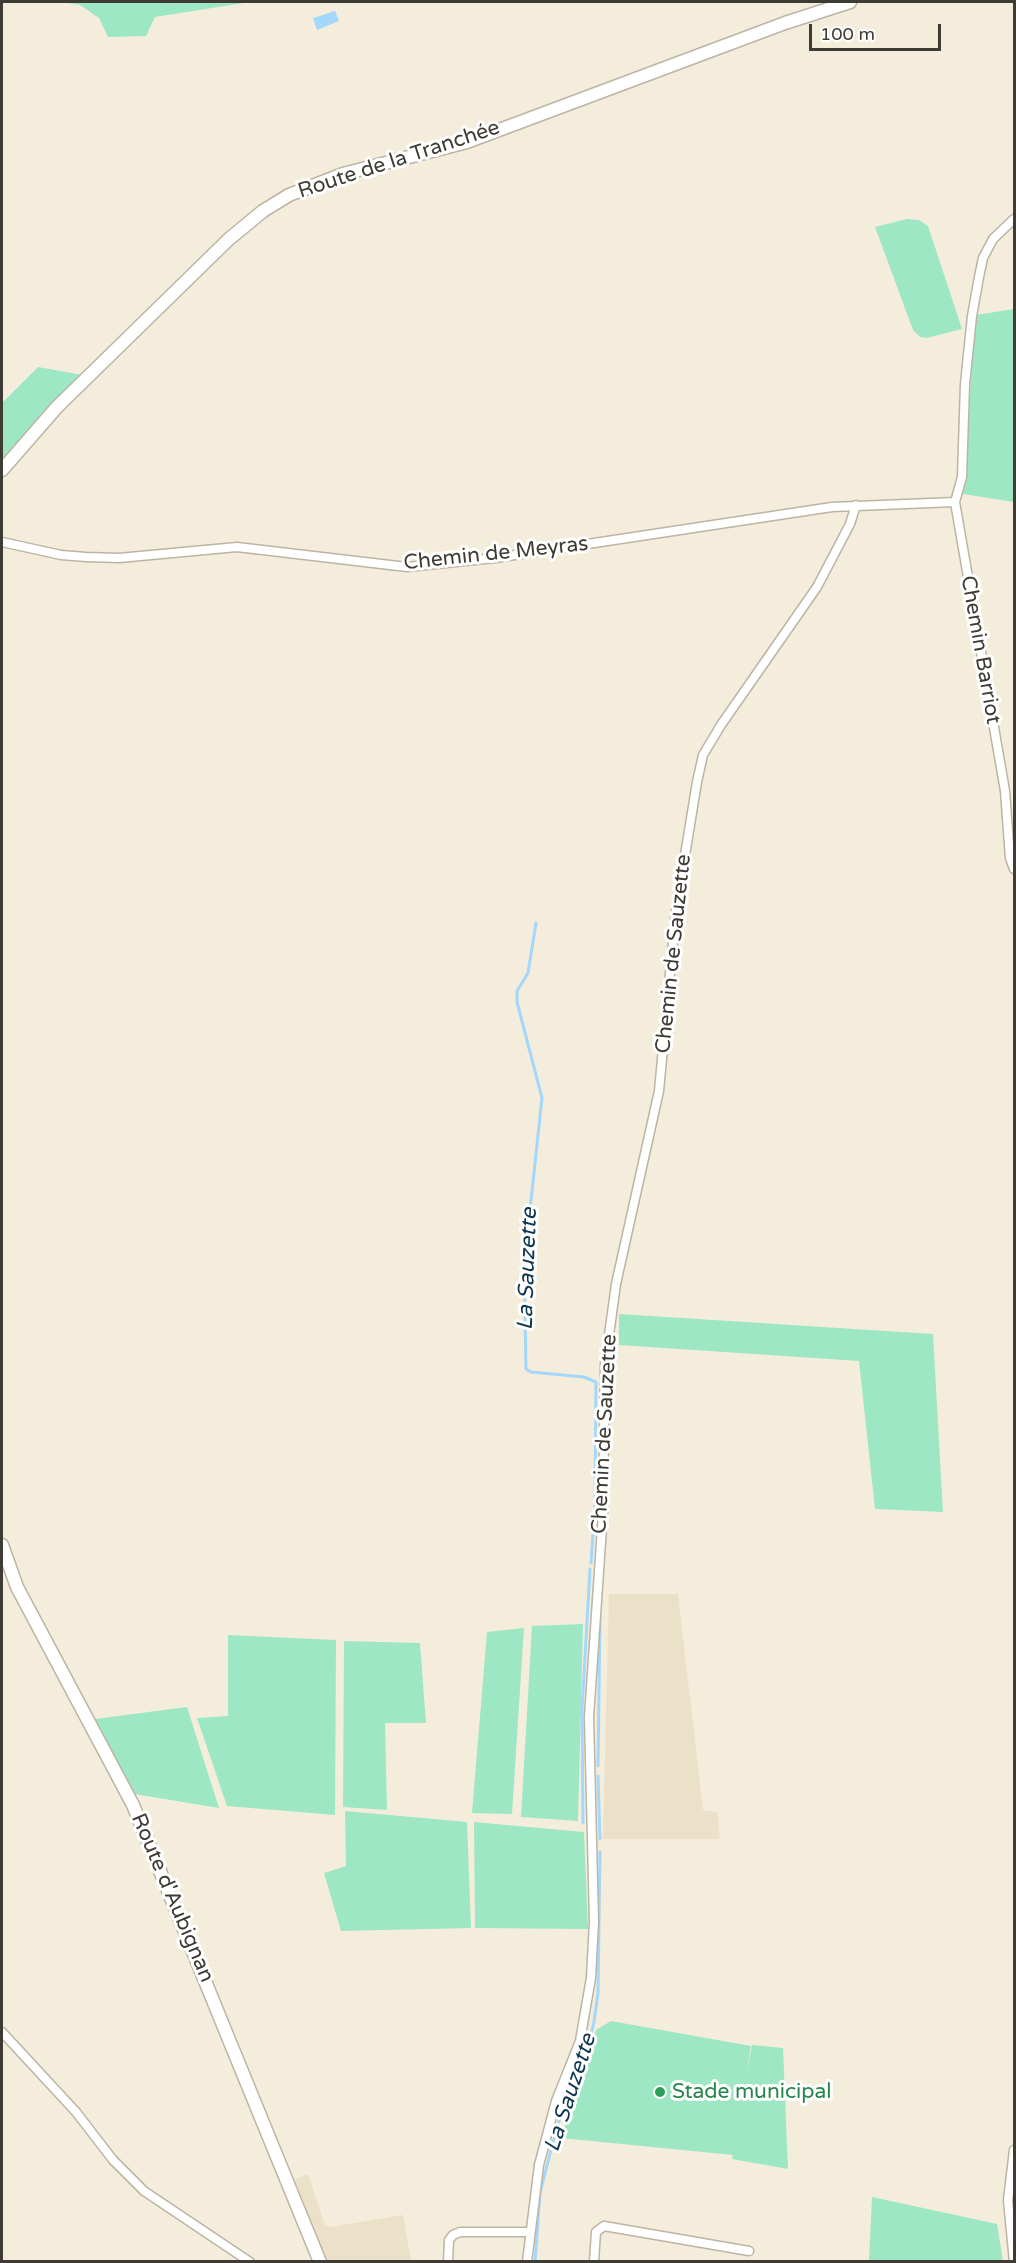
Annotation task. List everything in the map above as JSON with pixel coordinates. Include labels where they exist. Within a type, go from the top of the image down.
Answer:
[{"type":"street","name":"Route de la Tranchée","points":[[2,470],[57,407],[229,239],[263,211],[289,195],[343,174],[468,142],[774,27],[850,2]]},
{"type":"street","points":[[955,502],[963,477],[965,384],[972,316],[979,277],[983,258],[993,239],[1014,219]]},
{"type":"street","name":"Chemin de Meyras","points":[[2,542],[62,555],[86,557],[119,558],[237,547],[407,567],[495,558],[856,505],[955,502]]},
{"type":"street","name":"Chemin Barriot","points":[[955,502],[1005,791],[1010,858],[1014,869]]},
{"type":"street","name":"Chemin de Sauzette","points":[[527,2262],[539,2164],[556,2101],[580,2041],[591,1978],[594,1922],[589,1717],[603,1513],[605,1364],[616,1284],[659,1091],[676,910],[697,782],[703,755],[721,725],[817,587],[850,524],[856,505]]},
{"type":"street","name":"Route d'Aubignan","points":[[2,1545],[17,1587],[134,1804],[320,2262]]},
{"type":"street","points":[[2,2032],[76,2112],[112,2160],[144,2191],[250,2262]]},
{"type":"street","points":[[1014,2150],[1008,2200],[1014,2262]]},
{"type":"street","points":[[594,2262],[596,2232],[604,2226],[749,2251]]},
{"type":"street","points":[[448,2262],[449,2240],[460,2232],[529,2232]]},
{"type":"shaded area","points":[[609,1594],[678,1594],[703,1810],[717,1812],[720,1839],[603,1839]]},
{"type":"shaded area","points":[[308,2174],[325,2225],[330,2227],[403,2215],[411,2261],[326,2261],[295,2179]]},
{"type":"green space","points":[[61,2],[250,2],[155,17],[146,36],[108,37],[99,18],[80,5]]},
{"type":"green space","points":[[907,219],[919,220],[928,226],[962,329],[927,338],[920,337],[913,330],[875,227]]},
{"type":"green space","points":[[1014,309],[1014,502],[963,494],[966,479],[973,334],[976,315]]},
{"type":"green space","points":[[38,367],[83,375],[2,462],[2,403]]},
{"type":"green space","points":[[619,1314],[933,1334],[943,1512],[875,1509],[859,1361],[619,1345]]},
{"type":"green space","points":[[583,1624],[578,1821],[521,1817],[532,1626]]},
{"type":"green space","points":[[524,1628],[512,1814],[472,1813],[487,1632]]},
{"type":"green space","points":[[228,1635],[336,1640],[335,1815],[227,1806],[197,1718],[228,1716]]},
{"type":"green space","points":[[344,1641],[420,1643],[426,1723],[385,1723],[387,1810],[343,1807]]},
{"type":"green space","points":[[187,1707],[219,1808],[134,1794],[95,1719]]},
{"type":"green space","points":[[345,1811],[467,1822],[471,1928],[341,1931],[324,1873],[346,1866]]},
{"type":"green space","points":[[474,1822],[584,1832],[588,1929],[475,1928]]},
{"type":"green space","name":"Stade municipal","points":[[611,2021],[751,2046],[745,2082],[752,2045],[783,2048],[788,2169],[732,2159],[733,2155],[561,2138],[596,2030]]},
{"type":"green space","points":[[872,2197],[997,2224],[1003,2261],[869,2261]]},
{"type":"water","points":[[335,11],[339,21],[317,30],[313,18]]},
{"type":"waterway","name":"La Sauzette","points":[[536,923],[528,973],[517,991],[517,1002],[542,1098],[524,1266],[526,1369],[531,1372],[584,1377],[596,1382],[595,1503],[591,1563]]},
{"type":"waterway","points":[[583,1823],[582,1710],[590,1569]]},
{"type":"waterway","name":"La Sauzette","points":[[598,1766],[600,1618]]},
{"type":"waterway","name":"La Sauzette","points":[[598,1776],[600,1839]]},
{"type":"waterway","name":"La Sauzette","points":[[535,2262],[540,2193],[566,2095],[588,2047],[594,2022],[598,1993],[600,1852]]},
{"type":"place","name":"Stade municipal","points":[[660,2092]]}]
